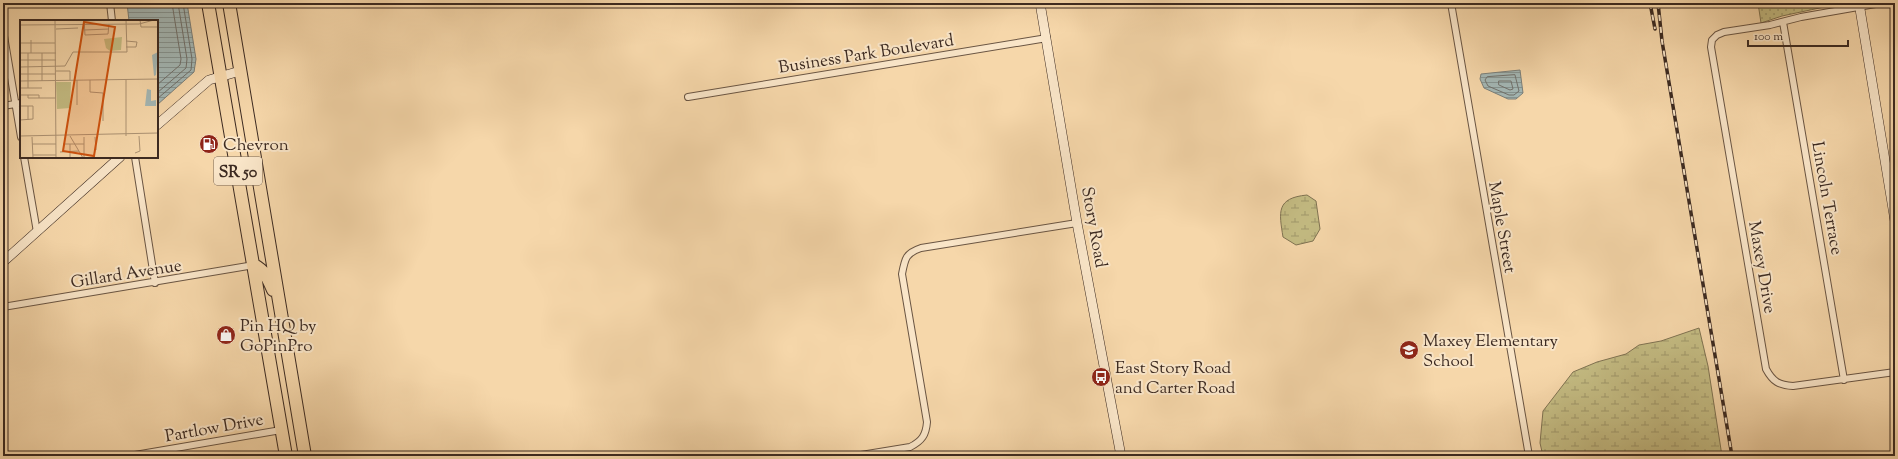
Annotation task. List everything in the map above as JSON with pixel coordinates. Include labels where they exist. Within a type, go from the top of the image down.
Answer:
[{"type":"highway","name":"SR 50","points":[[208,3],[286,456]]},
{"type":"highway","name":"SR 50","points":[[229,3],[305,456]]},
{"type":"highway","points":[[254,265],[261,269],[267,276],[276,298],[284,333]]},
{"type":"street","points":[[110,3],[112,20]]},
{"type":"street","name":"Story Road","points":[[1040,3],[1048,38],[1077,223],[1121,456]]},
{"type":"street","name":"Maple Street","points":[[1451,3],[1529,456]]},
{"type":"street","points":[[1783,22],[1859,5],[1881,3]]},
{"type":"street","points":[[1859,5],[1895,221]]},
{"type":"street","name":"Maxey Drive","points":[[1783,22],[1717,35],[1712,40],[1711,46],[1766,369],[1772,380],[1781,385],[1794,386],[1895,372]]},
{"type":"street","name":"Lincoln Terrace","points":[[1783,22],[1844,380]]},
{"type":"street","points":[[3,30],[18,103],[20,126]]},
{"type":"street","name":"Business Park Boulevard","points":[[688,97],[1048,38]]},
{"type":"street","points":[[158,124],[209,80],[240,71]]},
{"type":"street","points":[[3,106],[18,103]]},
{"type":"street","points":[[24,158],[37,232]]},
{"type":"street","points":[[3,262],[119,158]]},
{"type":"street","points":[[135,158],[155,283]]},
{"type":"street","points":[[855,456],[910,447],[918,443],[926,433],[927,422],[902,274],[905,260],[910,252],[921,248],[1077,223]]},
{"type":"street","name":"Gillard Avenue","points":[[3,307],[155,283],[254,265]]},
{"type":"street","name":"Partlow Drive","points":[[129,456],[281,430]]},
{"type":"green space","points":[[1758,3],[1843,3],[1782,16],[1761,23]]},
{"type":"green space","points":[[1307,195],[1316,201],[1320,229],[1313,241],[1296,245],[1283,237],[1281,220],[1282,208],[1290,199]]},
{"type":"green space","points":[[1699,328],[1708,366],[1722,456],[1543,456],[1540,443],[1543,411],[1573,372],[1597,362],[1626,354],[1639,345],[1661,341]]},
{"type":"water","points":[[127,3],[187,3],[196,59],[194,72],[158,104],[158,20],[129,20]]},
{"type":"water","points":[[1520,70],[1523,93],[1516,99],[1508,99],[1484,88],[1480,79],[1481,74]]},
{"type":"railway","points":[[1650,3],[1655,29]]},
{"type":"railway","points":[[1658,3],[1662,41],[1732,456]]},
{"type":"place","name":"Chevron","points":[[209,144]]},
{"type":"place","name":"Pin HQ by GoPinPro","points":[[226,335]]},
{"type":"place","name":"Maxey Elementary School","points":[[1409,350]]},
{"type":"place","name":"East Story Road and Carter Road","points":[[1101,377]]}]
